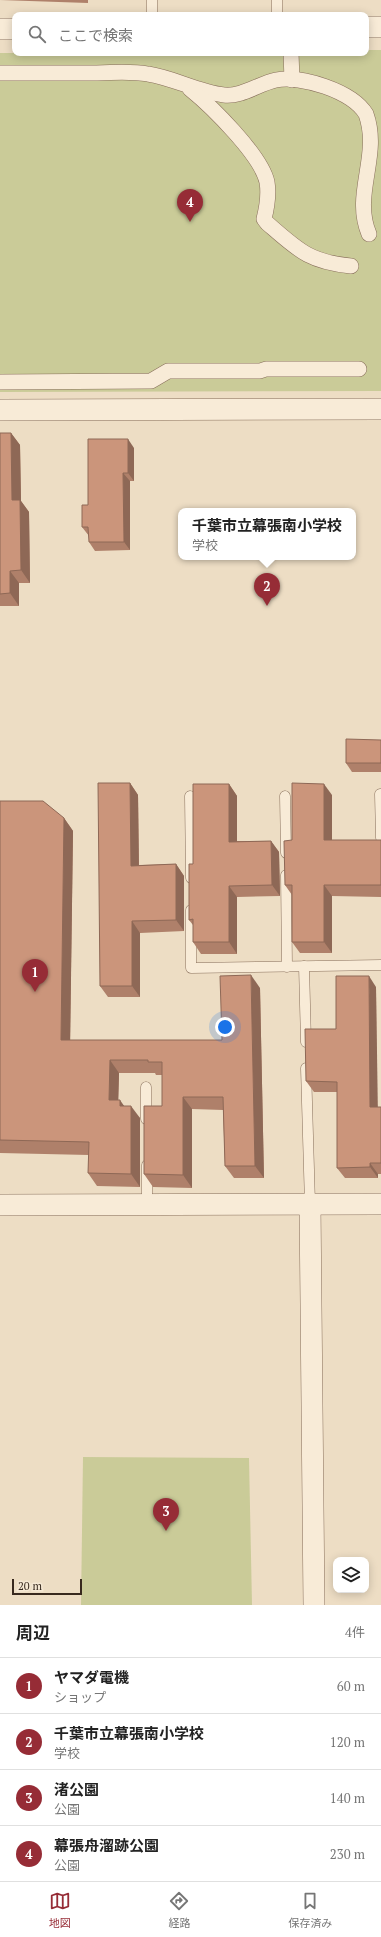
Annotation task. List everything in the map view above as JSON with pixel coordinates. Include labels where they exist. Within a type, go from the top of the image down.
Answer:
[{"type":"street","points":[[369,27],[381,27]]},
{"type":"street","points":[[0,29],[12,29]]},
{"type":"street","points":[[291,56],[292,80]]},
{"type":"street","points":[[0,74],[133,72],[149,74],[186,84],[209,93],[234,96]]},
{"type":"street","points":[[222,120],[225,105],[234,96],[267,82],[277,80],[292,80],[328,88],[349,97],[365,113],[372,125],[376,140],[364,212],[365,225],[370,234]]},
{"type":"street","points":[[186,84],[222,120],[252,154],[264,175],[268,193],[264,219],[267,223],[307,256],[330,264],[351,266]]},
{"type":"street","points":[[0,382],[151,381],[168,371],[359,369]]},
{"type":"street","points":[[0,410],[381,409]]},
{"type":"street","points":[[310,1204],[314,1605]]},
{"type":"street","points":[[0,1205],[381,1204]]},
{"type":"lane","points":[[152,0],[152,12]]},
{"type":"lane","points":[[277,0],[277,12]]},
{"type":"lane","points":[[380,794],[381,838]]},
{"type":"lane","points":[[190,796],[191,968],[381,965]]},
{"type":"lane","points":[[285,796],[287,967]]},
{"type":"lane","points":[[304,966],[310,1204]]},
{"type":"lane","points":[[146,1087],[146,1126]]},
{"type":"lane","points":[[147,1158],[147,1205]]},
{"type":"green space","points":[[369,50],[381,50],[381,391],[0,392],[0,53],[12,53],[12,56],[369,56]]},
{"type":"green space","points":[[83,1457],[249,1458],[252,1605],[81,1605]]},
{"type":"building","points":[[0,433],[11,433],[12,500],[20,500],[21,570],[10,571],[10,593],[0,594]]},
{"type":"building","points":[[88,439],[128,439],[128,473],[123,473],[124,542],[89,542],[88,527],[82,527],[82,505],[88,505]]},
{"type":"building","points":[[346,739],[381,740],[381,763],[346,763]]},
{"type":"building","points":[[98,783],[130,783],[131,866],[176,864],[176,920],[132,921],[132,986],[100,986]]},
{"type":"building","points":[[292,783],[324,784],[324,840],[381,840],[381,885],[324,885],[324,942],[292,942],[292,885],[285,885],[284,841],[292,840]]},
{"type":"building","points":[[193,784],[229,784],[229,842],[271,841],[272,885],[229,886],[229,942],[193,942],[193,919],[189,920],[189,864],[193,864]]},
{"type":"building","points":[[0,801],[43,801],[64,818],[61,1040],[222,1040],[220,976],[251,975],[255,1166],[225,1166],[223,1097],[183,1097],[183,1175],[144,1174],[144,1106],[162,1106],[162,1062],[148,1062],[148,1060],[110,1060],[109,1100],[120,1100],[120,1106],[131,1106],[131,1174],[88,1173],[89,1142],[0,1140]]},
{"type":"building","points":[[336,976],[369,976],[370,1107],[381,1107],[381,1163],[370,1163],[370,1167],[337,1168],[337,1082],[306,1081],[305,1029],[336,1029]]},
{"type":"place","name":"幕張舟溜跡公園","points":[[190,222]]},
{"type":"place","name":"千葉市立幕張南小学校","points":[[267,606]]},
{"type":"place","name":"ヤマダ電機","points":[[35,992]]},
{"type":"place","name":"渚公園","points":[[166,1531]]}]
